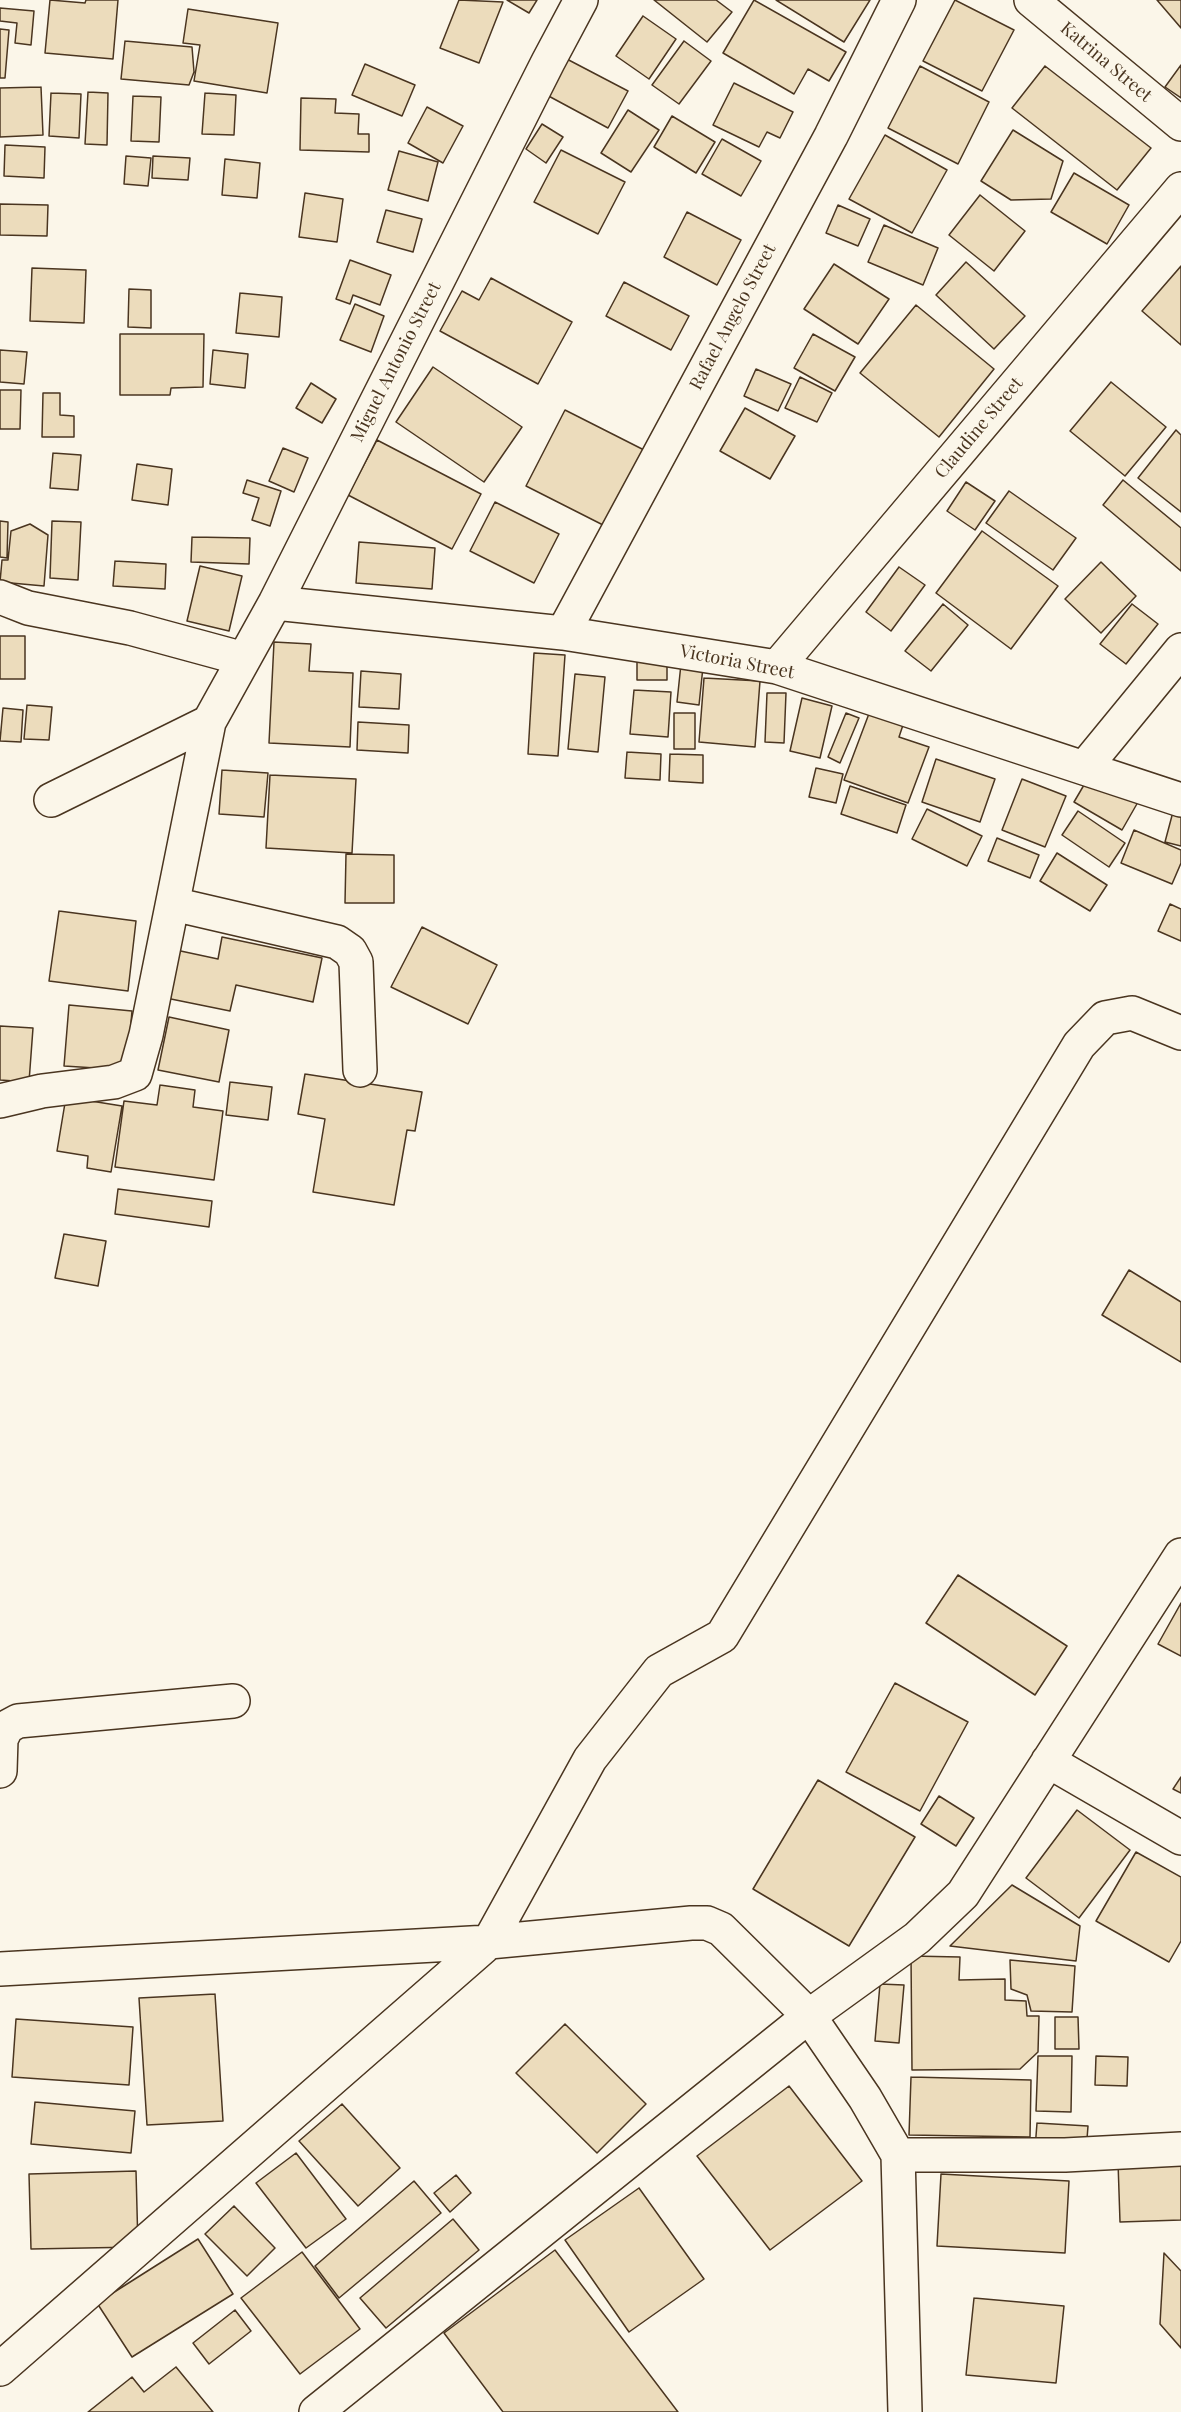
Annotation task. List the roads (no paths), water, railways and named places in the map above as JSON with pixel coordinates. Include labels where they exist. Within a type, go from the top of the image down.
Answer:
[{"type":"street","name":"Miguel Antonio Street","points":[[0,1101],[42,1091],[114,1082],[135,1074],[146,1035],[209,722],[275,603],[581,0]]},
{"type":"street","name":"Rafael Angelo Street","points":[[563,633],[831,136],[899,0]]},
{"type":"street","name":"Katrina Street","points":[[1031,0],[1181,124]]},
{"type":"street","name":"Claudine Street","points":[[777,666],[1181,189]]},
{"type":"street","points":[[0,597],[28,608],[130,628],[244,659]]},
{"type":"street","name":"Victoria Street","points":[[275,603],[563,633],[777,666],[1181,800]]},
{"type":"street","points":[[1085,768],[1181,650]]},
{"type":"street","points":[[51,800],[209,722]]},
{"type":"street","points":[[173,904],[338,942],[350,951],[356,962],[360,1070]]},
{"type":"street","points":[[0,2368],[489,1942],[590,1759],[659,1671],[722,1636],[1079,1045],[1105,1018],[1132,1013],[1181,1033]]},
{"type":"street","points":[[316,2412],[809,2016],[917,1938],[963,1894],[1181,1555]]},
{"type":"street","points":[[0,1771],[1,1739],[7,1727],[18,1721],[233,1701]]},
{"type":"street","points":[[1048,1761],[1181,1838]]},
{"type":"street","points":[[0,1970],[489,1942],[707,1923],[721,1929],[809,2016],[865,2098],[898,2155],[905,2412]]},
{"type":"street","points":[[898,2155],[1065,2155],[1181,2149]]}]
